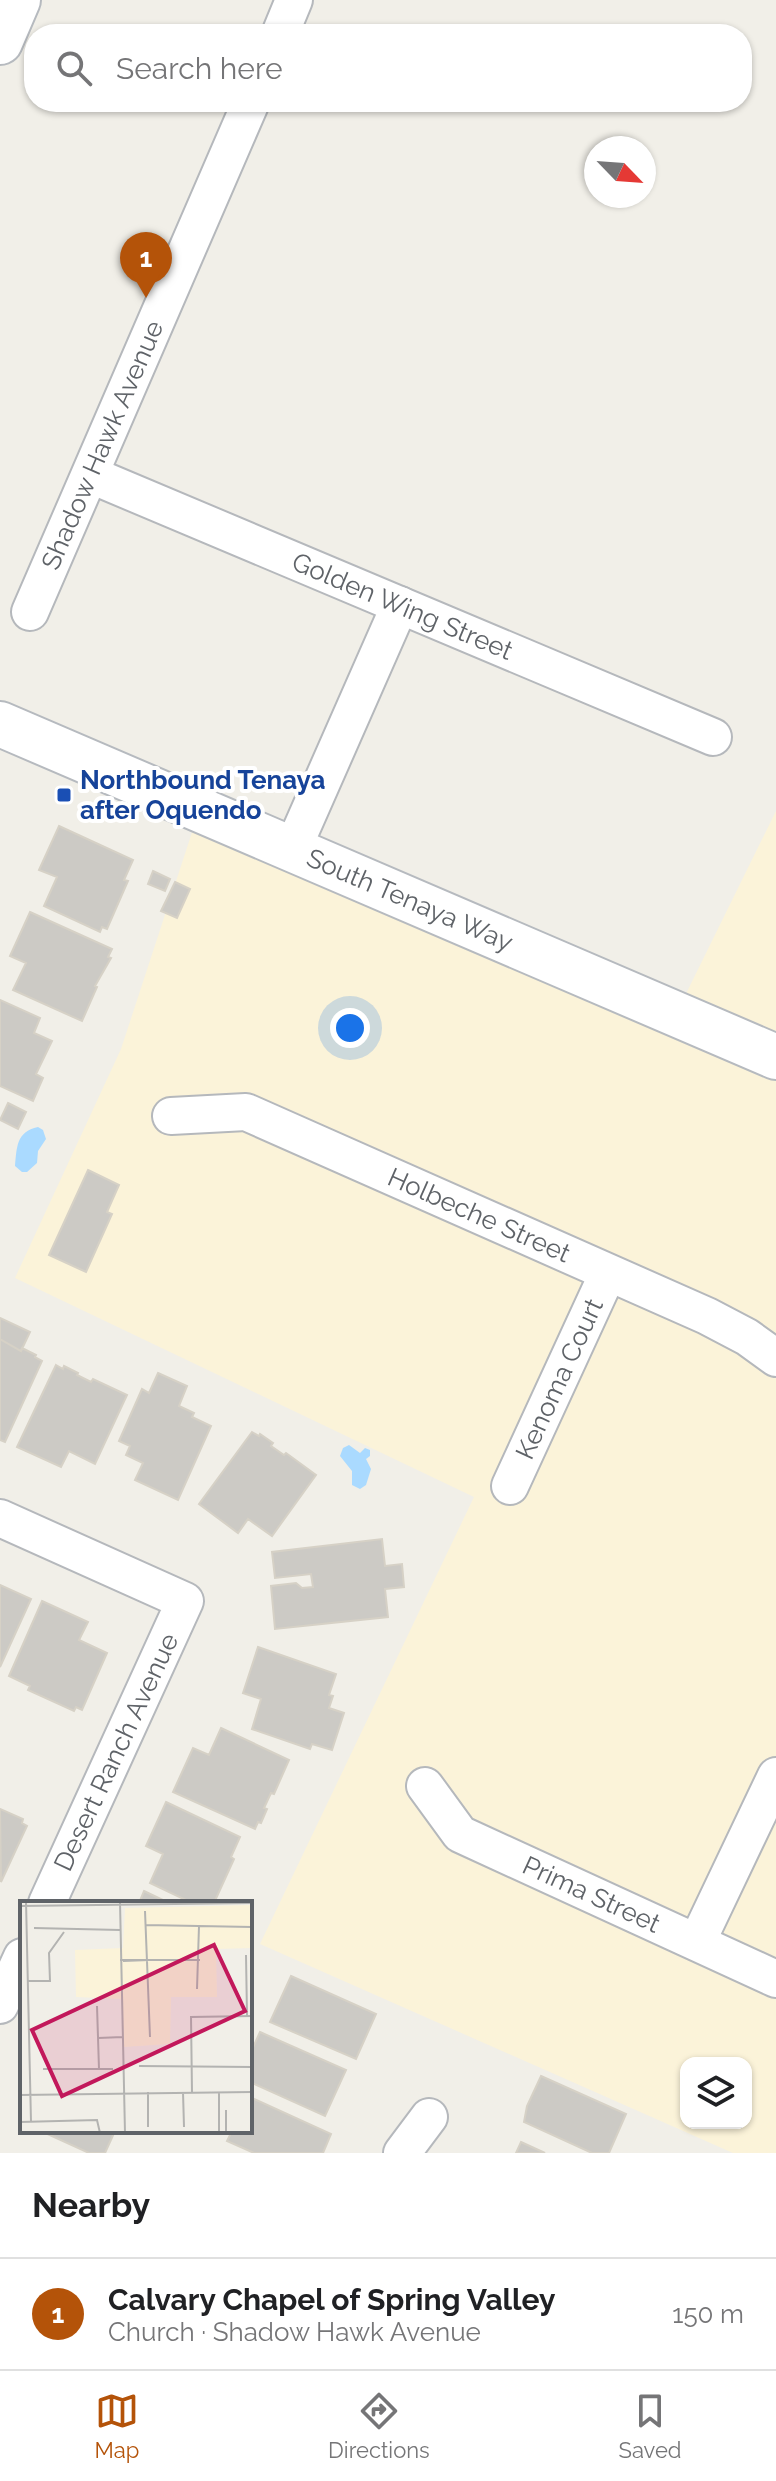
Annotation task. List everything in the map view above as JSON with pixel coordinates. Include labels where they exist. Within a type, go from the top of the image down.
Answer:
[{"type":"street","points":[[0,42],[18,0]]},
{"type":"street","points":[[284,24],[294,0]]},
{"type":"street","name":"Shadow Hawk Avenue","points":[[30,612],[247,112]]},
{"type":"street","name":"Golden Wing Street","points":[[91,475],[713,737]]},
{"type":"street","points":[[293,848],[400,605]]},
{"type":"street","name":"South Tenaya Way","points":[[0,724],[776,1057]]},
{"type":"street","name":"Holbeche Street","points":[[171,1116],[246,1112],[707,1316],[747,1337],[776,1358]]},
{"type":"street","name":"Kenoma Court","points":[[510,1486],[608,1273]]},
{"type":"street","name":"Desert Ranch Avenue","points":[[0,1518],[185,1601],[48,1901]]},
{"type":"street","points":[[697,1942],[776,1776]]},
{"type":"street","name":"Prima Street","points":[[425,1786],[460,1834],[776,1979]]},
{"type":"street","points":[[402,2153],[429,2117]]},
{"type":"sand","points":[[200,808],[676,1014],[776,811],[776,2153],[733,2153],[260,1944],[474,1497],[15,1278],[121,1049]]},
{"type":"water","points":[[38,1127],[43,1130],[46,1139],[38,1151],[37,1163],[27,1172],[22,1172],[15,1166],[19,1141],[25,1133]]},
{"type":"water","points":[[349,1445],[360,1453],[365,1448],[370,1450],[370,1456],[366,1459],[371,1469],[366,1485],[360,1489],[352,1485],[352,1471],[340,1456],[343,1448]]},
{"type":"building","points":[[59,826],[133,860],[124,880],[128,881],[107,929],[102,927],[100,932],[44,906],[57,877],[39,870]]},
{"type":"building","points":[[153,871],[170,879],[165,891],[148,884]]},
{"type":"building","points":[[175,882],[190,889],[177,918],[161,911]]},
{"type":"building","points":[[30,912],[112,949],[108,957],[111,958],[95,986],[82,1021],[13,990],[26,963],[10,956]]},
{"type":"building","points":[[0,1000],[40,1018],[34,1033],[52,1041],[36,1074],[43,1078],[33,1101],[0,1086]]},
{"type":"building","points":[[8,1103],[26,1112],[18,1129],[0,1120]]},
{"type":"building","points":[[88,1170],[119,1185],[107,1212],[112,1214],[86,1272],[49,1255]]},
{"type":"building","points":[[0,1318],[30,1332],[21,1351],[0,1339]]},
{"type":"building","points":[[0,1339],[21,1351],[22,1348],[36,1355],[42,1361],[5,1442],[0,1440]]},
{"type":"building","points":[[56,1365],[127,1395],[95,1464],[69,1451],[61,1467],[17,1447]]},
{"type":"building","points":[[158,1373],[187,1386],[179,1406],[194,1413],[192,1417],[211,1426],[178,1500],[135,1480],[143,1463],[126,1455],[130,1446],[119,1441],[142,1389],[149,1393]]},
{"type":"building","points":[[252,1432],[260,1434],[273,1443],[271,1446],[316,1475],[272,1536],[248,1519],[238,1533],[199,1504]]},
{"type":"building","points":[[382,1539],[385,1566],[402,1564],[404,1587],[385,1589],[388,1617],[275,1629],[271,1586],[296,1583],[302,1588],[313,1587],[311,1574],[275,1578],[272,1552]]},
{"type":"building","points":[[0,1585],[31,1599],[0,1667]]},
{"type":"building","points":[[42,1601],[88,1622],[79,1640],[107,1653],[82,1710],[76,1707],[74,1711],[28,1690],[30,1686],[9,1676]]},
{"type":"building","points":[[258,1647],[336,1674],[329,1695],[333,1696],[329,1708],[344,1713],[332,1750],[312,1744],[310,1749],[252,1729],[261,1699],[243,1693]]},
{"type":"building","points":[[221,1728],[289,1760],[274,1794],[271,1793],[264,1808],[267,1809],[261,1823],[258,1822],[255,1829],[173,1792],[193,1748],[209,1755]]},
{"type":"building","points":[[166,1802],[240,1837],[231,1857],[234,1859],[215,1901],[188,1901],[150,1883],[163,1854],[146,1846]]},
{"type":"building","points":[[0,1809],[23,1819],[22,1823],[27,1826],[1,1882]]},
{"type":"building","points":[[144,1891],[165,1901],[140,1901]]},
{"type":"building","points":[[291,1976],[376,2014],[356,2059],[270,2022]]},
{"type":"building","points":[[260,2032],[346,2070],[325,2116],[252,2083],[252,2050]]},
{"type":"building","points":[[541,2076],[626,2114],[609,2153],[592,2153],[524,2122],[527,2106]]},
{"type":"building","points":[[252,2098],[331,2134],[323,2153],[254,2153],[227,2141],[231,2133],[252,2133]]},
{"type":"building","points":[[45,2133],[114,2133],[105,2153],[89,2153]]},
{"type":"building","points":[[521,2142],[545,2153],[516,2153]]},
{"type":"place","name":"Calvary Chapel of Spring Valley","points":[[146,298]]},
{"type":"place","name":"Northbound Tenaya after Oquendo","points":[[64,795]]}]
